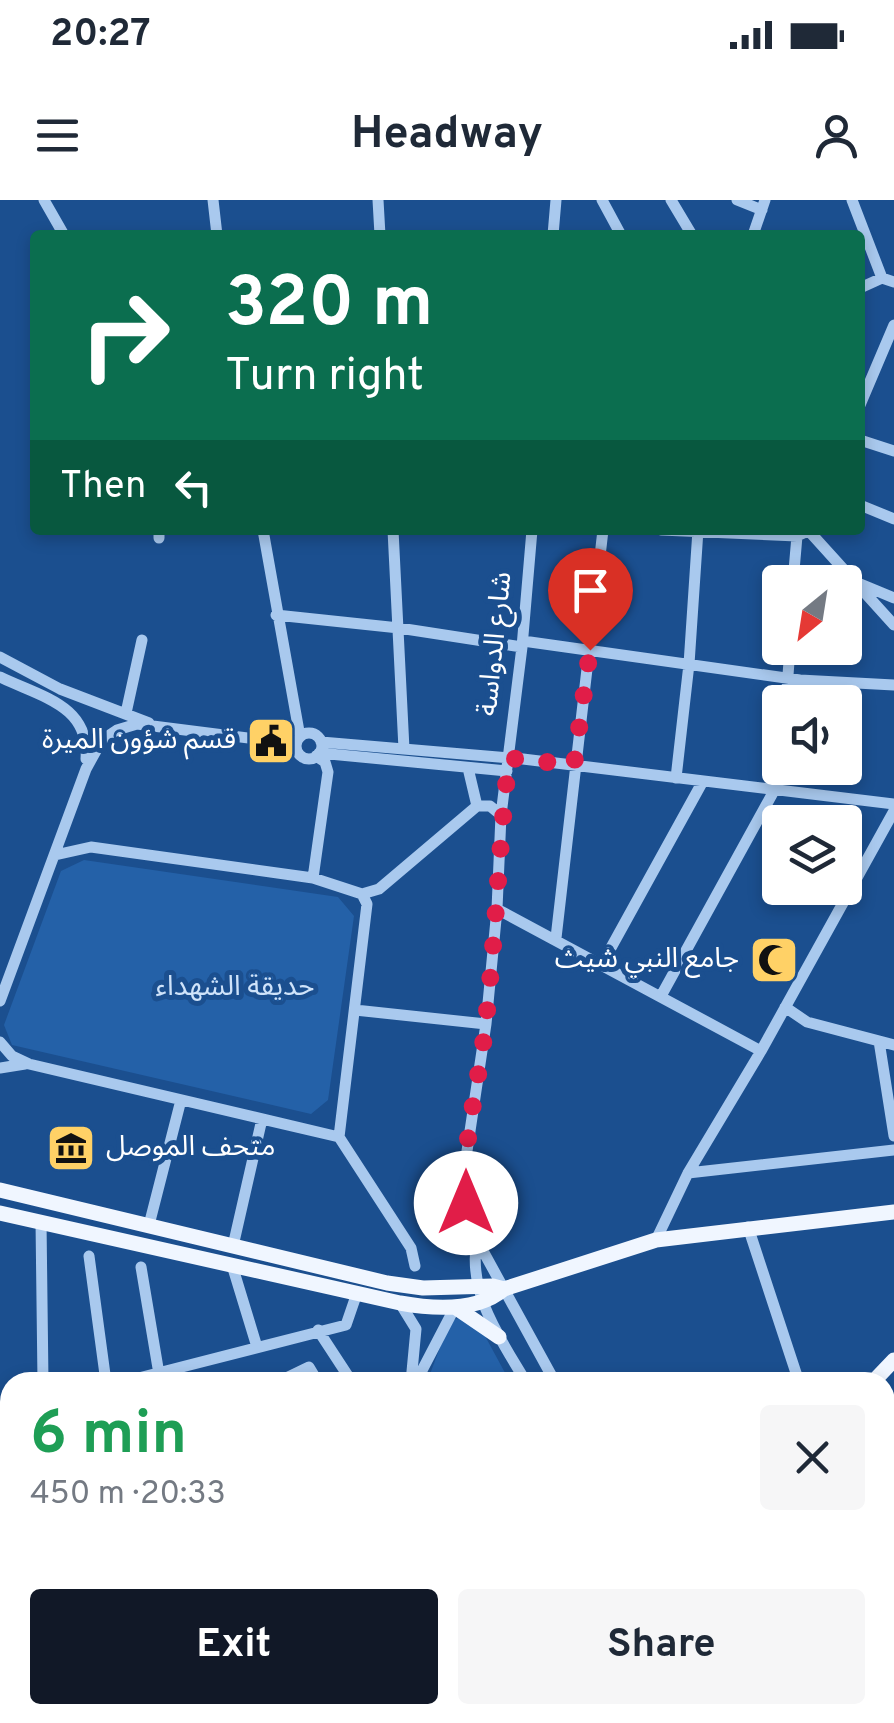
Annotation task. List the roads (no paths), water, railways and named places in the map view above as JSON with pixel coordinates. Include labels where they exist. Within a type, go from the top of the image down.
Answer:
[{"type":"main road","points":[[0,1190],[401,1286],[480,1294],[504,1290],[656,1240],[894,1212]]},
{"type":"main road","points":[[0,1213],[400,1303],[455,1307],[500,1337]]},
{"type":"main road","points":[[455,1307],[480,1294]]},
{"type":"street","points":[[44,200],[61,230]]},
{"type":"street","points":[[213,200],[216,230]]},
{"type":"street","points":[[378,200],[380,230]]},
{"type":"street","points":[[553,230],[556,200]]},
{"type":"street","points":[[602,200],[618,230]]},
{"type":"street","points":[[671,200],[689,230]]},
{"type":"street","points":[[736,200],[763,205],[755,230]]},
{"type":"street","points":[[852,200],[888,280]]},
{"type":"street","points":[[865,393],[894,325]]},
{"type":"street","points":[[865,442],[894,451]]},
{"type":"street","points":[[865,507],[894,519]]},
{"type":"street","points":[[264,535],[302,757],[319,750],[404,749],[508,765]]},
{"type":"street","points":[[394,535],[404,749]]},
{"type":"street","name":"شارع الدواسة","points":[[532,535],[523,644],[501,814],[486,1024],[464,1171],[466,1203],[477,1240],[549,1372]]},
{"type":"street","points":[[556,938],[602,535]]},
{"type":"street","points":[[676,778],[698,535]]},
{"type":"street","points":[[798,565],[805,535]]},
{"type":"street","points":[[809,535],[838,565]]},
{"type":"street","points":[[862,585],[894,598]]},
{"type":"street","points":[[862,591],[894,625]]},
{"type":"street","points":[[276,616],[590,650],[788,678],[894,685]]},
{"type":"street","points":[[126,713],[142,640]]},
{"type":"street","points":[[0,657],[60,689],[158,726]]},
{"type":"street","points":[[787,685],[789,665]]},
{"type":"street","points":[[0,677],[68,710],[78,720],[86,739],[86,769]]},
{"type":"street","points":[[0,1001],[86,769],[98,745],[111,733],[137,724],[298,740],[312,733],[328,772],[313,878]]},
{"type":"street","points":[[319,750],[468,768],[574,765],[894,804]]},
{"type":"street","points":[[468,768],[476,806]]},
{"type":"street","points":[[602,964],[703,781]]},
{"type":"street","points":[[661,996],[776,785]]},
{"type":"street","points":[[56,856],[90,847],[313,878],[362,894],[379,889],[476,806],[490,806],[501,814]]},
{"type":"street","points":[[656,1240],[688,1173],[761,1051],[894,811]]},
{"type":"street","points":[[362,894],[367,904],[339,1137],[411,1248],[414,1266]]},
{"type":"street","points":[[497,909],[761,1051]]},
{"type":"street","points":[[785,1008],[808,1022],[894,1045]]},
{"type":"street","points":[[355,1010],[486,1024]]},
{"type":"street","points":[[879,1041],[894,1136]]},
{"type":"street","points":[[0,1042],[12,1056],[29,1064],[339,1137]]},
{"type":"street","points":[[0,1068],[29,1064]]},
{"type":"street","points":[[150,1225],[181,1100]]},
{"type":"street","points":[[233,1246],[262,1119]]},
{"type":"street","points":[[688,1173],[894,1150]]},
{"type":"street","points":[[41,1220],[43,1372]]},
{"type":"street","points":[[748,1228],[796,1372]]},
{"type":"street","name":"شارع الدواسة","points":[[477,1240],[474,1264],[480,1294]]},
{"type":"street","points":[[89,1256],[105,1372]]},
{"type":"street","points":[[232,1265],[256,1347]]},
{"type":"street","points":[[141,1266],[159,1372]]},
{"type":"street","points":[[166,1372],[346,1325],[357,1293]]},
{"type":"street","points":[[480,1294],[520,1372]]},
{"type":"street","points":[[400,1303],[416,1329],[414,1372]]},
{"type":"street","points":[[419,1372],[455,1307]]},
{"type":"street","points":[[318,1330],[345,1372]]},
{"type":"place","name":"قسم شؤون الميرة","points":[[271,741]]},
{"type":"place","name":"جامع النبي شيث","points":[[774,960]]},
{"type":"place","name":"متحف الموصل","points":[[71,1148]]},
{"type":"park label","name":"حديقة الشهداء","points":[[235,988]]}]
